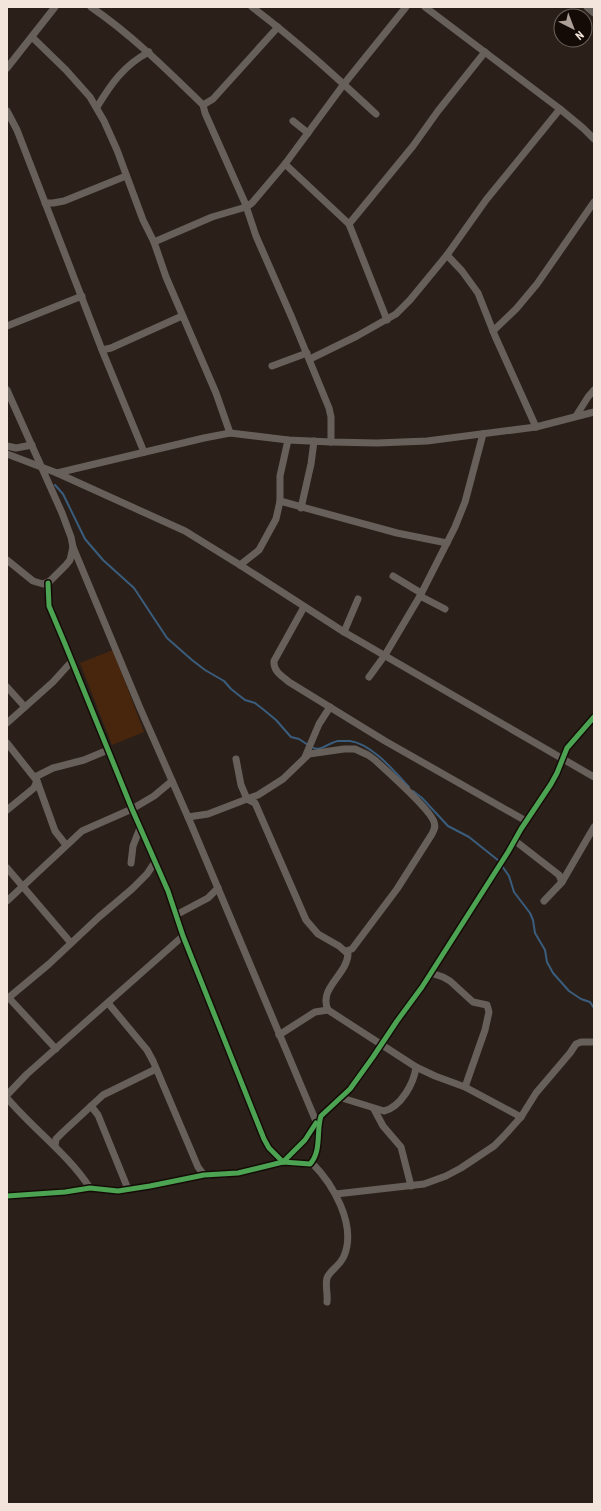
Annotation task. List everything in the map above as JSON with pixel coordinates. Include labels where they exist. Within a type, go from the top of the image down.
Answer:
[{"type":"street","points":[[7,68],[55,7]]},
{"type":"street","points":[[90,7],[117,25],[149,52],[203,105],[207,118],[246,207],[256,236],[329,408],[331,417],[331,442]]},
{"type":"street","points":[[252,7],[333,73],[376,114]]},
{"type":"street","points":[[154,242],[212,218],[246,207],[256,199],[285,164],[344,84],[406,7]]},
{"type":"street","points":[[425,7],[560,109],[594,139]]},
{"type":"street","points":[[203,105],[213,99],[278,27]]},
{"type":"street","points":[[32,37],[66,70],[90,97],[110,132],[143,220],[154,242],[182,316],[216,393],[230,433]]},
{"type":"street","points":[[97,107],[104,94],[129,64],[149,52]]},
{"type":"street","points":[[349,224],[394,170],[485,52]]},
{"type":"street","points":[[90,97],[97,97],[104,94]]},
{"type":"street","points":[[272,366],[308,356],[387,320],[396,314],[410,300],[447,255],[486,200],[560,109]]},
{"type":"street","points":[[7,111],[17,130],[102,350],[144,452]]},
{"type":"street","points":[[293,121],[308,133]]},
{"type":"street","points":[[285,164],[349,224],[387,320]]},
{"type":"street","points":[[46,203],[64,200],[126,176]]},
{"type":"street","points":[[493,331],[516,310],[537,284],[594,202]]},
{"type":"street","points":[[447,255],[462,271],[478,293],[493,331],[536,427]]},
{"type":"street","points":[[7,326],[82,296]]},
{"type":"street","points":[[102,350],[111,348],[182,316]]},
{"type":"street","points":[[7,390],[62,513],[73,547],[318,1126]]},
{"type":"street","points":[[576,416],[594,390]]},
{"type":"street","points":[[57,473],[230,433],[288,440],[331,442],[378,443],[427,441],[536,427],[594,412]]},
{"type":"street","points":[[369,677],[385,655],[421,594],[447,543],[465,502],[483,434]]},
{"type":"street","points":[[240,565],[256,553],[262,546],[276,519],[280,501],[280,476],[288,440]]},
{"type":"street","points":[[301,508],[314,441]]},
{"type":"street","points":[[7,446],[16,448],[32,445]]},
{"type":"street","points":[[7,454],[57,473],[185,531],[344,632],[594,777]]},
{"type":"street","points":[[280,501],[301,508],[397,533],[447,543]]},
{"type":"street","points":[[7,560],[33,581],[39,584],[48,583],[70,560],[73,547]]},
{"type":"street","points":[[393,576],[445,609]]},
{"type":"street","points":[[48,583],[49,606],[132,809],[168,891],[183,936],[264,1138],[269,1148],[283,1162]]},
{"type":"street","points":[[344,632],[358,599]]},
{"type":"street","points":[[304,607],[277,654],[274,666],[277,672],[290,682],[385,741],[526,821]]},
{"type":"street","points":[[7,723],[54,682],[72,660]]},
{"type":"street","points":[[7,686],[25,707]]},
{"type":"street","points":[[305,757],[319,724],[330,707]]},
{"type":"street","points":[[7,1196],[71,1192],[90,1188],[118,1191],[128,1190],[204,1175],[238,1173],[283,1162],[309,1164],[312,1162],[317,1150],[318,1126],[322,1116],[342,1098],[360,1076],[380,1044],[431,973],[526,821],[551,784],[570,744],[594,717]]},
{"type":"street","points":[[7,743],[36,779],[55,831],[66,845]]},
{"type":"street","points":[[188,817],[208,814],[258,794],[283,779],[305,757],[311,754],[348,748],[364,752],[376,760],[418,801],[434,822],[435,827],[397,889],[357,944],[352,949],[346,951]]},
{"type":"street","points":[[7,810],[34,788],[36,779],[56,767],[84,760],[108,750]]},
{"type":"street","points":[[236,759],[241,785],[246,799]]},
{"type":"street","points":[[7,901],[85,829],[132,809],[154,796],[172,781]]},
{"type":"street","points":[[246,799],[251,800],[257,806],[306,920],[318,934],[346,951],[348,954],[345,965],[327,992],[325,1004],[328,1010],[416,1067],[465,1087],[521,1117]]},
{"type":"street","points":[[544,901],[562,882],[594,827]]},
{"type":"street","points":[[131,863],[133,846],[140,828]]},
{"type":"street","points":[[514,840],[560,876],[562,882]]},
{"type":"street","points":[[56,1049],[8,998],[50,964],[99,917],[143,878],[155,862]]},
{"type":"street","points":[[7,868],[71,943]]},
{"type":"street","points":[[176,915],[208,898],[218,888]]},
{"type":"street","points":[[7,1095],[27,1074],[183,936]]},
{"type":"street","points":[[431,973],[450,981],[473,1002],[487,1005],[488,1007],[489,1016],[485,1030],[465,1087]]},
{"type":"street","points":[[108,1003],[148,1050],[198,1167],[204,1175]]},
{"type":"street","points":[[279,1035],[314,1012],[328,1010]]},
{"type":"street","points":[[336,1194],[411,1186],[440,1179],[461,1168],[494,1146],[521,1117],[536,1093],[576,1044],[581,1042],[594,1042]]},
{"type":"street","points":[[342,1098],[374,1109],[384,1111],[390,1110],[414,1081],[416,1067]]},
{"type":"street","points":[[55,1146],[56,1140],[91,1106],[108,1092],[129,1084],[156,1069]]},
{"type":"street","points":[[7,1098],[55,1146],[86,1181],[90,1188]]},
{"type":"street","points":[[91,1106],[98,1115],[128,1190]]},
{"type":"street","points":[[374,1109],[383,1126],[400,1147],[411,1186]]},
{"type":"street","points":[[311,1110],[326,1111]]},
{"type":"street","points":[[283,1162],[318,1126]]},
{"type":"street","points":[[312,1162],[336,1194],[346,1226],[346,1250],[340,1264],[330,1272],[326,1279],[327,1302]]},
{"type":"shaded area","points":[[113,650],[144,732],[112,745],[80,663]]},
{"type":"waterway","points":[[55,485],[63,494],[85,539],[103,560],[134,588],[167,638],[205,670],[224,681],[231,689],[245,700],[255,703],[264,710],[276,720],[291,737],[299,739],[308,745]]},
{"type":"waterway","points":[[312,747],[318,749],[338,741],[358,743],[375,753],[409,787]]},
{"type":"waterway","points":[[413,791],[422,798],[448,826],[469,837],[499,861]]},
{"type":"waterway","points":[[502,866],[509,876],[514,892],[530,913],[533,920],[535,933],[545,950],[547,962],[553,973],[569,991],[581,999],[590,1002],[594,1008]]},
{"type":"cycle path","points":[[48,583],[49,606],[132,809],[168,891],[183,936],[264,1139],[269,1148],[283,1162],[305,1140],[316,1123]]},
{"type":"cycle path","points":[[7,1196],[65,1192],[90,1188],[118,1191],[204,1175],[238,1173],[283,1162],[310,1164],[316,1153],[321,1116],[350,1089],[422,987],[551,784],[567,748],[594,717]]}]
